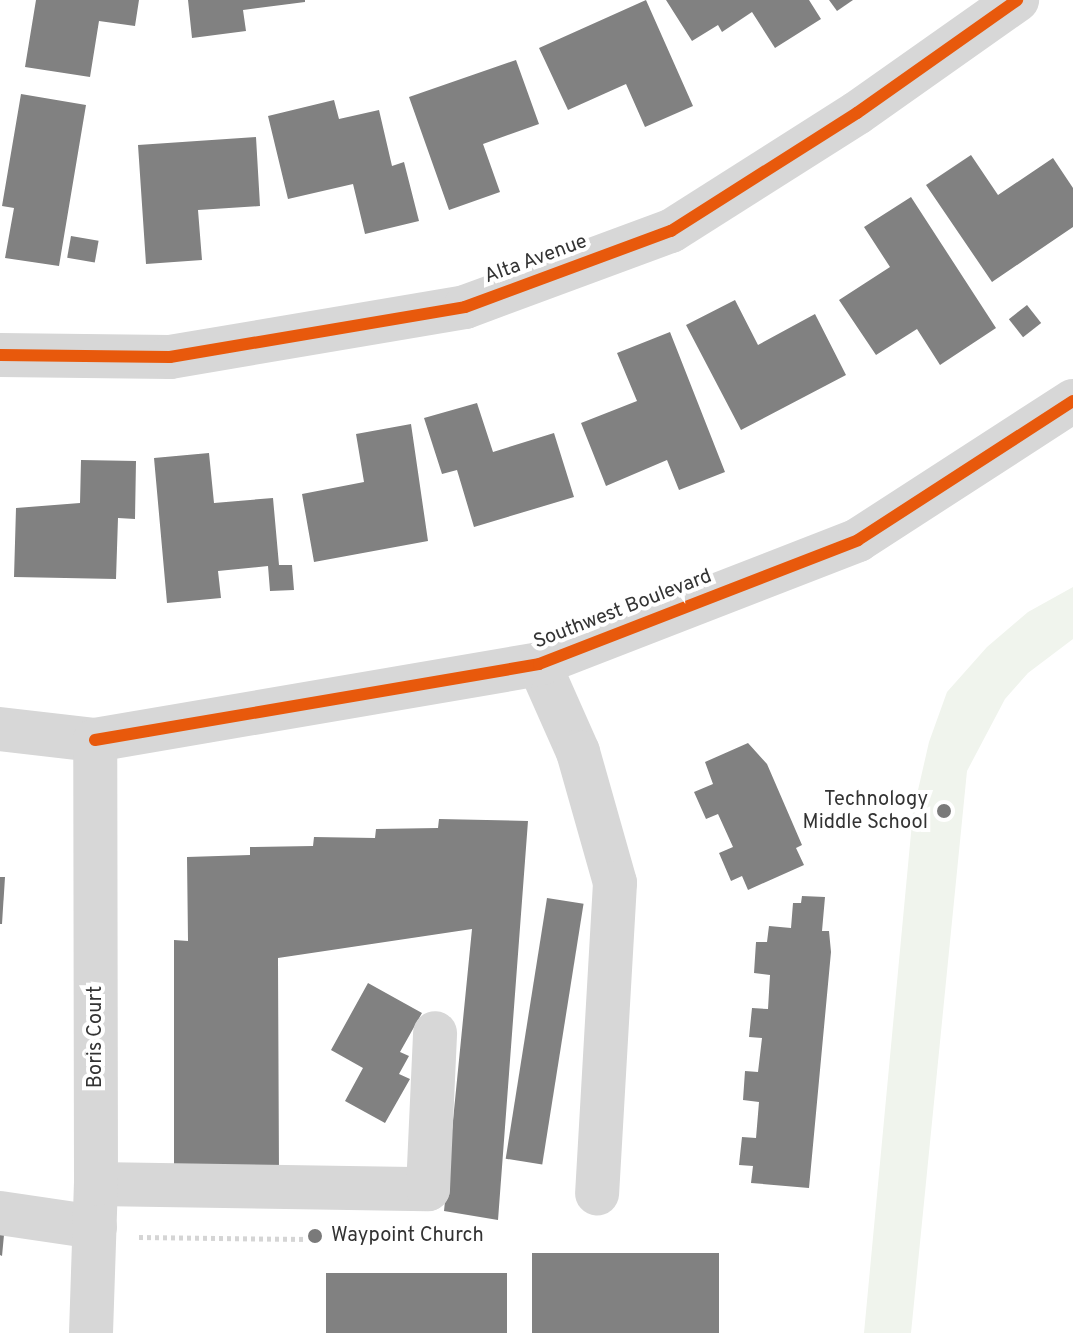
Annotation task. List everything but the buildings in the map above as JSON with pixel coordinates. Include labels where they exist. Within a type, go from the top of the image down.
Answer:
[{"type":"street","name":"Alta Avenue","points":[[0,355],[170,357],[465,307],[671,231],[857,113],[1017,0]]},
{"type":"street","name":"Southwest Boulevard","points":[[0,729],[95,740],[539,664],[858,540],[1073,401]]},
{"type":"street","points":[[539,664],[578,752],[615,883],[597,1193]]},
{"type":"street","name":"Boris Court","points":[[91,1333],[112,1232],[96,1184],[95,740]]},
{"type":"street","points":[[96,1184],[428,1189],[435,1033]]},
{"type":"street","points":[[0,1213],[112,1232]]},
{"type":"path","points":[[112,1232],[312,1239]]},
{"type":"shaded area","points":[[1073,587],[1073,639],[1028,673],[1005,699],[967,771],[911,1333],[864,1333],[913,812],[929,742],[947,692],[987,647],[1028,612]]},
{"type":"cycle path","points":[[0,355],[170,357],[465,307],[671,231],[857,113],[1017,0]]},
{"type":"cycle path","points":[[95,740],[539,664],[858,540],[1073,401]]},
{"type":"place","name":"Technology Middle School","points":[[944,811]]},
{"type":"place","name":"Waypoint Church","points":[[315,1236]]}]
